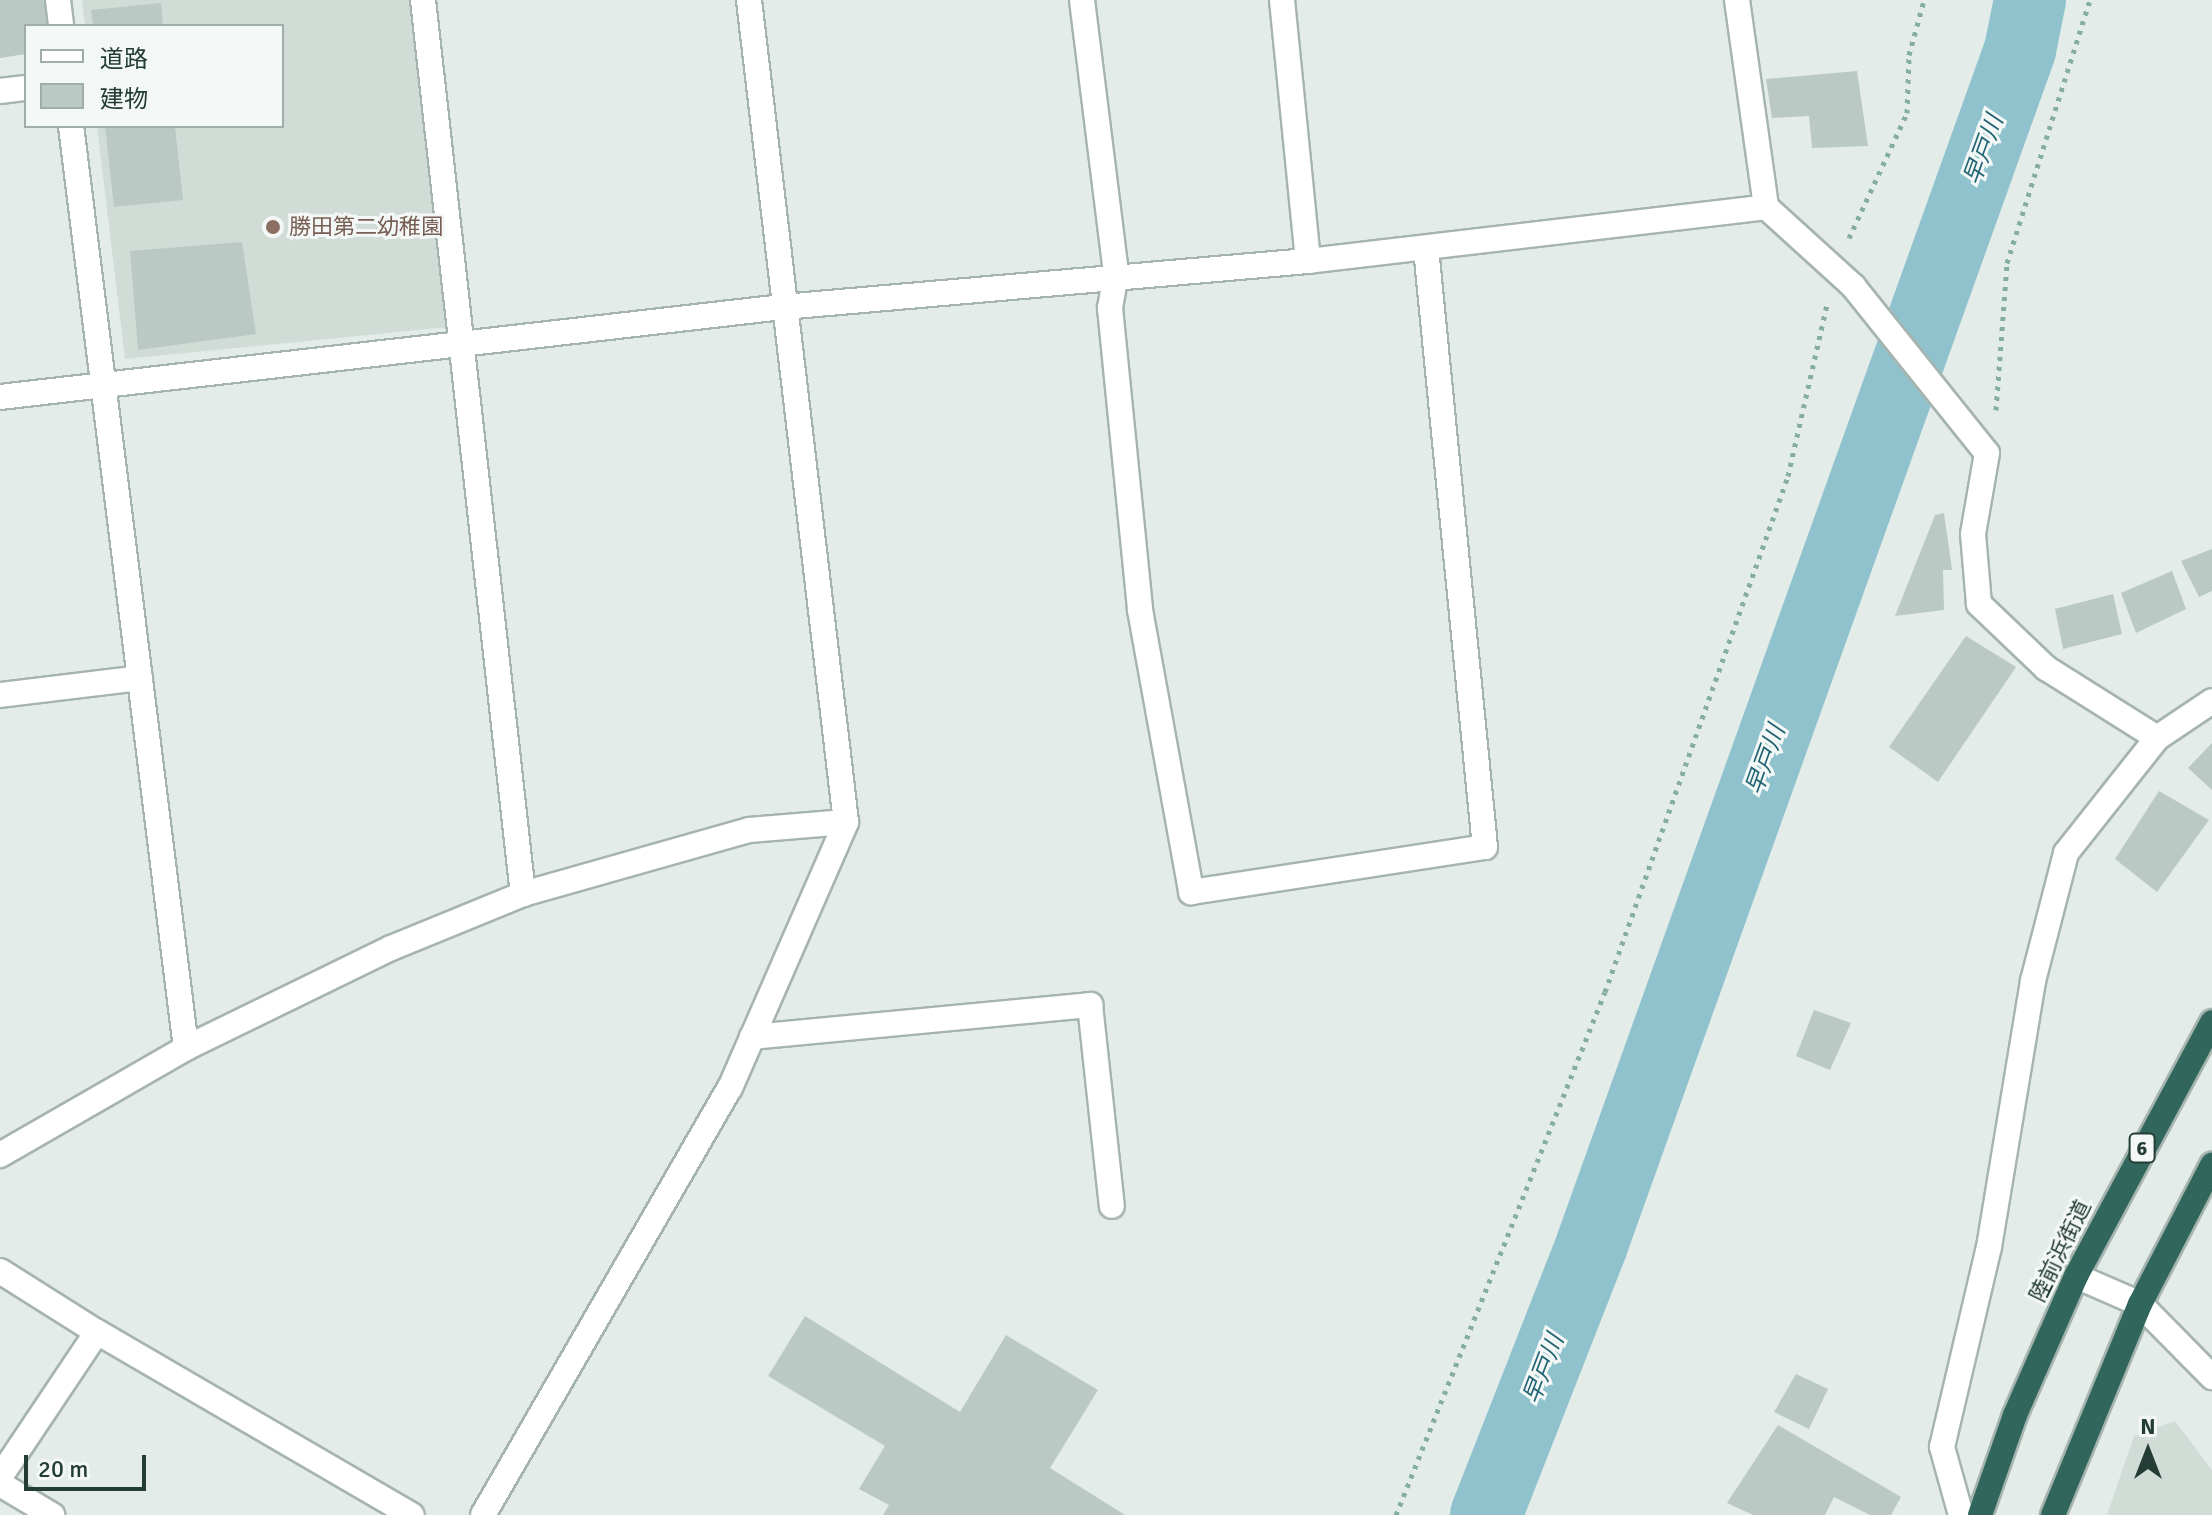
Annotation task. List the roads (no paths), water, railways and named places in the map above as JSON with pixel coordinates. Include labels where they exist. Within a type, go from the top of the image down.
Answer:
[{"type":"highway","name":"陸前浜街道","points":[[1980,1515],[2015,1415],[2076,1276],[2212,1022]]},
{"type":"highway","points":[[2053,1515],[2140,1304],[2212,1165]]},
{"type":"street","points":[[58,0],[61,24]]},
{"type":"street","points":[[423,0],[523,894]]},
{"type":"street","points":[[483,1515],[730,1088],[846,822],[749,0]]},
{"type":"street","points":[[1082,0],[1116,274],[1110,308],[1140,610],[1191,892],[1485,847],[1426,248]]},
{"type":"street","points":[[1282,0],[1308,261]]},
{"type":"street","points":[[1737,0],[1766,207],[1844,278],[1953,407],[1987,453],[1973,534],[1979,604],[2046,668],[2157,738]]},
{"type":"street","points":[[0,91],[24,88]]},
{"type":"street","points":[[71,128],[186,1048]]},
{"type":"street","points":[[0,397],[783,307],[1116,274],[1308,261],[1766,207]]},
{"type":"street","points":[[0,695],[140,678]]},
{"type":"street","points":[[1961,1515],[1942,1447],[1989,1247],[2033,981],[2066,853],[2157,738],[2212,701]]},
{"type":"street","points":[[0,1155],[186,1048],[391,948],[523,894],[749,830],[846,822]]},
{"type":"street","points":[[752,1037],[1090,1005],[1112,1206]]},
{"type":"street","points":[[0,1271],[97,1332],[412,1515]]},
{"type":"street","points":[[2076,1276],[2140,1304],[2212,1377]]},
{"type":"street","points":[[0,1477],[97,1332]]},
{"type":"street","points":[[0,1484],[52,1515]]},
{"type":"waterway","name":"早戸川","points":[[1486,1515],[1592,1244],[2020,50],[2030,0]]},
{"type":"place","name":"勝田第二幼稚園","points":[[273,227]]}]
